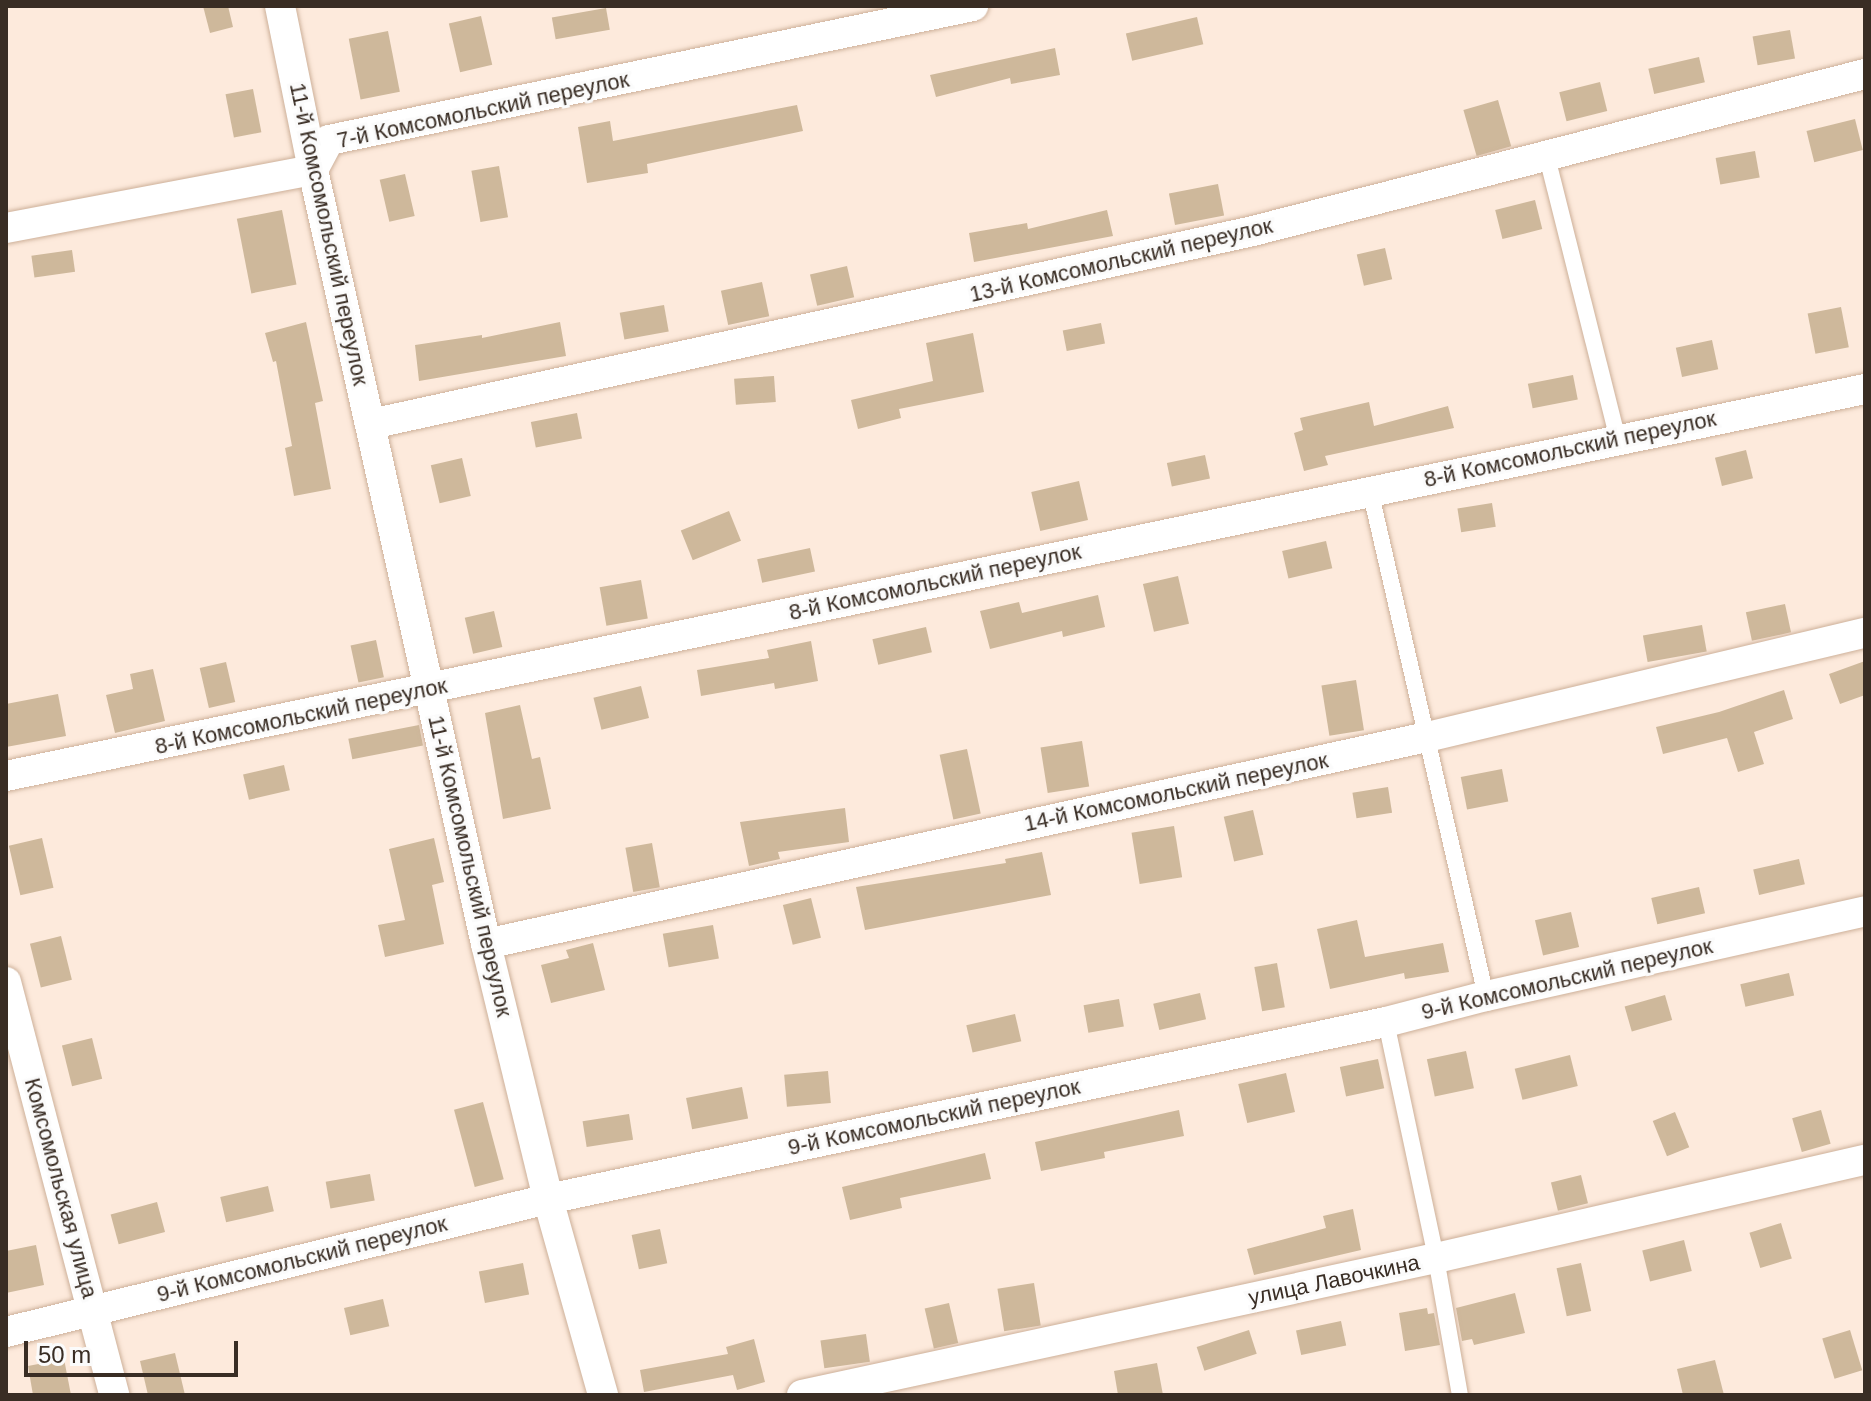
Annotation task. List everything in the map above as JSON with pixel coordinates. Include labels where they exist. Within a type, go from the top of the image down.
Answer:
[{"type":"street","name":"11-й Комсомольский переулок","points":[[280,6],[313,170],[486,944],[548,1199],[603,1395]]},
{"type":"street","name":"7-й Комсомольский переулок","points":[[6,228],[313,170],[329,140],[973,6]]},
{"type":"street","name":"13-й Комсомольский переулок","points":[[371,424],[1253,231],[1546,153],[1865,74]]},
{"type":"street","name":"8-й Комсомольский переулок","points":[[6,776],[1865,389]]},
{"type":"street","name":"14-й Комсомольский переулок","points":[[486,944],[1427,737],[1865,633]]},
{"type":"street","name":"9-й Комсомольский переулок","points":[[6,1332],[548,1199],[1386,1022],[1486,996],[1865,911]]},
{"type":"street","name":"Комсомольская улица","points":[[6,982],[114,1395]]},
{"type":"street","name":"улица Лавочкина","points":[[802,1395],[1436,1258],[1865,1160]]},
{"type":"lane","points":[[1546,153],[1618,440]]},
{"type":"lane","points":[[1370,490],[1486,996]]},
{"type":"lane","points":[[1386,1022],[1436,1258],[1460,1395]]},
{"type":"building","points":[[203,6],[228,6],[233,27],[210,33]]},
{"type":"building","points":[[606,8],[610,30],[556,39],[552,18]]},
{"type":"building","points":[[481,16],[492,65],[460,72],[449,23]]},
{"type":"building","points":[[1197,17],[1203,44],[1132,61],[1126,33]]},
{"type":"building","points":[[1790,30],[1795,59],[1758,65],[1753,37]]},
{"type":"building","points":[[388,31],[400,92],[361,99],[349,39]]},
{"type":"building","points":[[1055,48],[1060,75],[1011,84],[1010,78],[936,97],[930,75]]},
{"type":"building","points":[[1699,57],[1705,82],[1654,94],[1648,69]]},
{"type":"building","points":[[1600,82],[1607,111],[1567,121],[1559,92]]},
{"type":"building","points":[[253,89],[261,132],[234,138],[226,94]]},
{"type":"building","points":[[1498,100],[1511,146],[1477,156],[1463,110]]},
{"type":"building","points":[[797,105],[803,131],[647,164],[648,173],[587,183],[578,127],[610,121],[613,141]]},
{"type":"building","points":[[1855,119],[1863,150],[1814,162],[1806,131]]},
{"type":"building","points":[[1755,151],[1760,178],[1720,185],[1716,158]]},
{"type":"building","points":[[499,166],[508,217],[480,222],[471,171]]},
{"type":"building","points":[[405,174],[415,216],[389,222],[380,180]]},
{"type":"building","points":[[1218,184],[1224,215],[1175,225],[1169,194]]},
{"type":"building","points":[[1535,200],[1542,229],[1502,239],[1495,210]]},
{"type":"building","points":[[282,210],[297,285],[251,293],[237,219]]},
{"type":"building","points":[[1107,210],[1113,236],[974,262],[969,233],[1027,223],[1028,229]]},
{"type":"building","points":[[1385,248],[1392,279],[1364,286],[1357,255]]},
{"type":"building","points":[[72,250],[75,272],[34,277],[31,256]]},
{"type":"building","points":[[847,266],[854,297],[817,306],[810,275]]},
{"type":"building","points":[[762,282],[769,316],[728,325],[721,291]]},
{"type":"building","points":[[664,305],[669,332],[624,339],[620,313]]},
{"type":"building","points":[[1841,307],[1849,347],[1815,354],[1808,313]]},
{"type":"building","points":[[306,322],[323,401],[315,403],[331,489],[294,496],[285,448],[292,446],[276,361],[273,362],[265,333]]},
{"type":"building","points":[[560,322],[566,356],[419,381],[415,345],[482,335],[482,338]]},
{"type":"building","points":[[1101,323],[1105,344],[1067,351],[1063,330]]},
{"type":"building","points":[[973,333],[984,392],[899,409],[901,418],[858,429],[851,400],[933,381],[926,343]]},
{"type":"building","points":[[1712,340],[1718,369],[1682,377],[1676,348]]},
{"type":"building","points":[[1573,375],[1578,400],[1533,408],[1528,384]]},
{"type":"building","points":[[774,376],[776,402],[736,405],[734,379]]},
{"type":"building","points":[[1369,402],[1374,426],[1448,406],[1454,428],[1325,456],[1328,465],[1304,471],[1294,433],[1303,430],[1300,418]]},
{"type":"building","points":[[577,413],[582,439],[536,447],[531,422]]},
{"type":"building","points":[[1746,450],[1753,478],[1722,486],[1715,458]]},
{"type":"building","points":[[1205,455],[1210,478],[1172,487],[1167,463]]},
{"type":"building","points":[[462,458],[471,496],[440,503],[431,465]]},
{"type":"building","points":[[1079,481],[1088,520],[1040,531],[1031,492]]},
{"type":"building","points":[[1492,503],[1496,527],[1461,532],[1457,508]]},
{"type":"building","points":[[729,511],[741,541],[693,560],[681,530]]},
{"type":"building","points":[[1326,541],[1332,568],[1288,578],[1282,551]]},
{"type":"building","points":[[810,548],[815,571],[762,583],[757,559]]},
{"type":"building","points":[[1178,576],[1189,624],[1154,632],[1143,584]]},
{"type":"building","points":[[641,580],[648,618],[606,626],[600,587]]},
{"type":"building","points":[[1098,595],[1105,627],[1063,637],[1062,631],[990,649],[980,611],[1019,602],[1022,613]]},
{"type":"building","points":[[1785,604],[1791,632],[1752,641],[1746,612]]},
{"type":"building","points":[[494,611],[502,647],[473,654],[465,618]]},
{"type":"building","points":[[1702,625],[1707,652],[1648,662],[1643,635]]},
{"type":"building","points":[[926,627],[932,652],[878,665],[872,639]]},
{"type":"building","points":[[376,640],[384,677],[358,683],[351,645]]},
{"type":"building","points":[[811,641],[818,681],[775,689],[774,683],[701,696],[697,670],[769,658],[767,650]]},
{"type":"building","points":[[1865,661],[1865,695],[1840,704],[1829,674]]},
{"type":"building","points":[[226,662],[235,702],[209,708],[200,668]]},
{"type":"building","points":[[153,669],[165,721],[115,733],[106,695],[133,689],[130,674]]},
{"type":"building","points":[[1356,680],[1364,730],[1329,736],[1321,685]]},
{"type":"building","points":[[641,686],[649,718],[601,730],[593,698]]},
{"type":"building","points":[[1784,690],[1793,719],[1754,732],[1764,764],[1738,772],[1727,738],[1663,754],[1656,727],[1719,712]]},
{"type":"building","points":[[58,694],[66,736],[6,747],[6,704]]},
{"type":"building","points":[[520,705],[532,759],[540,757],[551,809],[503,819],[485,713]]},
{"type":"building","points":[[419,725],[423,746],[352,759],[348,739]]},
{"type":"building","points":[[1082,741],[1089,786],[1048,793],[1041,748]]},
{"type":"building","points":[[967,749],[981,814],[953,819],[940,755]]},
{"type":"building","points":[[284,765],[290,790],[249,800],[243,774]]},
{"type":"building","points":[[1502,769],[1508,801],[1467,809],[1461,777]]},
{"type":"building","points":[[1388,787],[1392,813],[1357,818],[1352,793]]},
{"type":"building","points":[[845,808],[849,842],[778,852],[780,859],[749,866],[740,822]]},
{"type":"building","points":[[1253,810],[1263,855],[1234,862],[1224,817]]},
{"type":"building","points":[[1174,826],[1182,877],[1140,884],[1132,833]]},
{"type":"building","points":[[42,838],[53,888],[20,895],[9,846]]},
{"type":"building","points":[[434,838],[444,882],[432,885],[444,944],[385,957],[378,925],[405,920],[389,849]]},
{"type":"building","points":[[652,843],[660,887],[633,892],[625,848]]},
{"type":"building","points":[[1042,852],[1051,895],[865,930],[856,887],[1006,863],[1005,859]]},
{"type":"building","points":[[1799,859],[1805,884],[1759,895],[1753,870]]},
{"type":"building","points":[[1699,887],[1705,913],[1657,924],[1651,898]]},
{"type":"building","points":[[811,898],[821,938],[793,945],[783,905]]},
{"type":"building","points":[[1571,912],[1579,947],[1543,955],[1535,920]]},
{"type":"building","points":[[1357,920],[1365,957],[1443,943],[1449,972],[1405,979],[1404,973],[1330,989],[1317,929]]},
{"type":"building","points":[[713,925],[719,958],[669,967],[663,934]]},
{"type":"building","points":[[61,936],[72,980],[41,987],[30,944]]},
{"type":"building","points":[[593,943],[605,990],[551,1003],[541,965],[569,958],[566,950]]},
{"type":"building","points":[[1277,963],[1285,1007],[1262,1011],[1254,967]]},
{"type":"building","points":[[1789,973],[1794,995],[1745,1007],[1740,984]]},
{"type":"building","points":[[1200,993],[1206,1019],[1159,1030],[1153,1004]]},
{"type":"building","points":[[1665,995],[1672,1020],[1632,1032],[1625,1007]]},
{"type":"building","points":[[1119,999],[1124,1027],[1088,1033],[1084,1005]]},
{"type":"building","points":[[1015,1014],[1021,1041],[973,1053],[966,1025]]},
{"type":"building","points":[[92,1038],[102,1079],[72,1086],[62,1045]]},
{"type":"building","points":[[1466,1051],[1474,1088],[1435,1096],[1427,1059]]},
{"type":"building","points":[[1570,1055],[1578,1086],[1522,1100],[1515,1069]]},
{"type":"building","points":[[1378,1059],[1384,1088],[1346,1096],[1340,1067]]},
{"type":"building","points":[[828,1071],[831,1103],[787,1107],[784,1075]]},
{"type":"building","points":[[1286,1073],[1295,1112],[1247,1123],[1238,1084]]},
{"type":"building","points":[[742,1087],[748,1118],[692,1129],[686,1098]]},
{"type":"building","points":[[483,1102],[504,1179],[475,1187],[454,1110]]},
{"type":"building","points":[[1179,1110],[1184,1136],[1104,1152],[1105,1158],[1041,1171],[1035,1142]]},
{"type":"building","points":[[1821,1110],[1831,1144],[1802,1152],[1792,1118]]},
{"type":"building","points":[[1675,1112],[1689,1147],[1667,1156],[1653,1121]]},
{"type":"building","points":[[629,1114],[633,1140],[587,1147],[583,1121]]},
{"type":"building","points":[[985,1153],[991,1179],[900,1198],[902,1208],[850,1220],[842,1187]]},
{"type":"building","points":[[370,1174],[375,1201],[330,1208],[326,1182]]},
{"type":"building","points":[[1581,1175],[1588,1203],[1558,1211],[1551,1182]]},
{"type":"building","points":[[268,1186],[274,1211],[226,1222],[220,1197]]},
{"type":"building","points":[[157,1202],[165,1232],[119,1244],[111,1214]]},
{"type":"building","points":[[1353,1209],[1361,1250],[1254,1275],[1247,1249],[1326,1228],[1323,1216]]},
{"type":"building","points":[[1781,1223],[1792,1258],[1760,1268],[1749,1233]]},
{"type":"building","points":[[660,1229],[667,1263],[639,1269],[632,1235]]},
{"type":"building","points":[[1684,1240],[1692,1271],[1650,1281],[1642,1250]]},
{"type":"building","points":[[36,1245],[44,1285],[6,1293],[6,1251]]},
{"type":"building","points":[[523,1263],[529,1294],[485,1303],[479,1272]]},
{"type":"building","points":[[1581,1263],[1591,1311],[1567,1316],[1557,1268]]},
{"type":"building","points":[[1034,1283],[1041,1325],[1004,1331],[997,1289]]},
{"type":"building","points":[[1515,1293],[1525,1333],[1474,1345],[1472,1339],[1462,1341],[1456,1308]]},
{"type":"building","points":[[383,1299],[389,1326],[350,1335],[344,1308]]},
{"type":"building","points":[[949,1303],[958,1343],[934,1349],[925,1309]]},
{"type":"building","points":[[1427,1308],[1428,1314],[1434,1313],[1440,1345],[1405,1351],[1399,1313]]},
{"type":"building","points":[[1341,1321],[1346,1345],[1301,1355],[1296,1331]]},
{"type":"building","points":[[1249,1330],[1257,1354],[1204,1371],[1197,1347]]},
{"type":"building","points":[[1850,1330],[1862,1370],[1835,1379],[1822,1338]]},
{"type":"building","points":[[866,1334],[870,1362],[824,1368],[820,1340]]},
{"type":"building","points":[[754,1339],[765,1382],[737,1390],[733,1375],[644,1392],[640,1370],[728,1354],[726,1347]]},
{"type":"building","points":[[175,1353],[185,1395],[148,1395],[140,1361]]},
{"type":"building","points":[[64,1359],[71,1395],[33,1395],[28,1366]]},
{"type":"building","points":[[1715,1360],[1724,1395],[1683,1395],[1677,1369]]},
{"type":"building","points":[[1157,1363],[1163,1395],[1118,1395],[1114,1371]]}]
